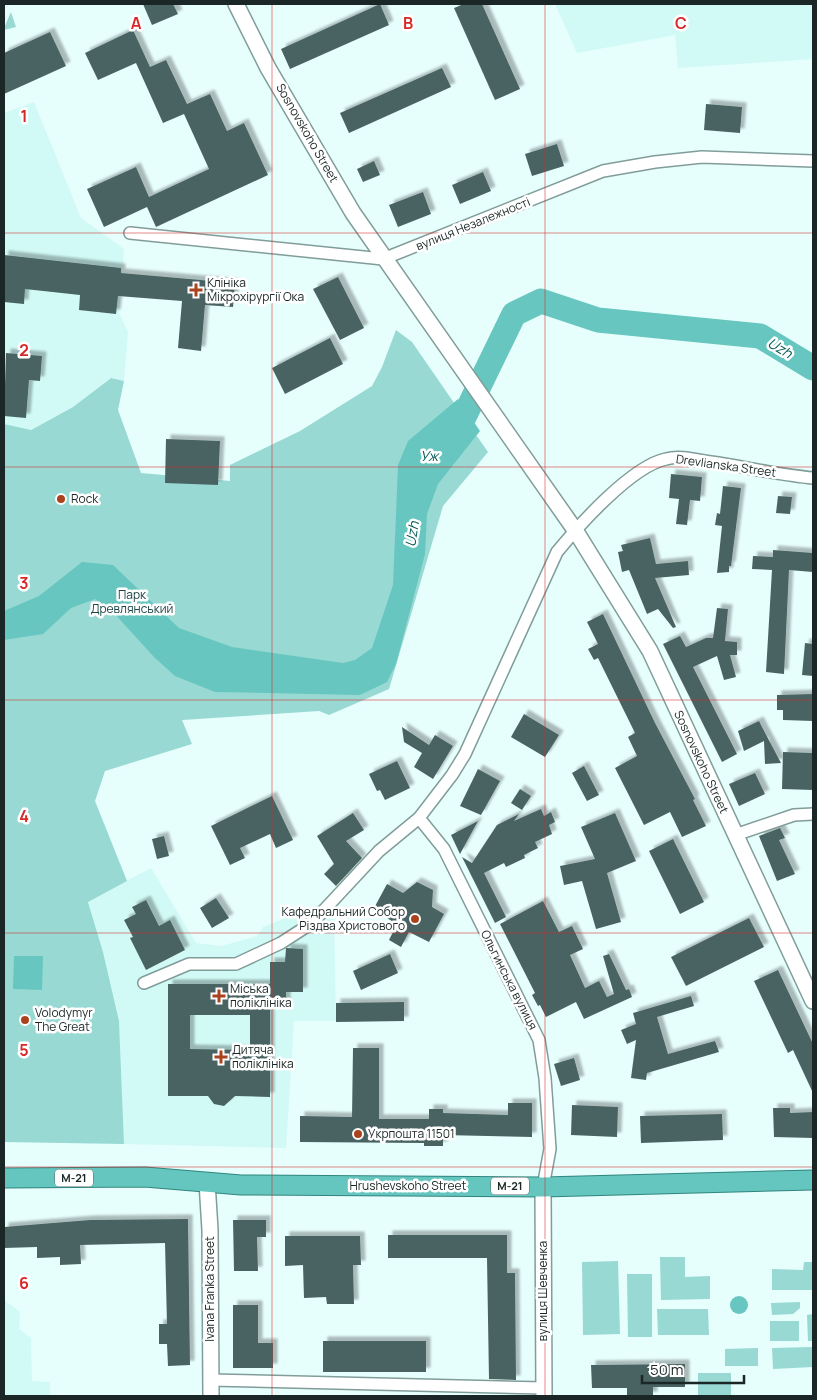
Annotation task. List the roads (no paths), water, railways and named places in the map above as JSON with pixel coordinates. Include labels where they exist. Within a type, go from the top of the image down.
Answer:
[{"type":"highway","name":"Hrushevskoho Street","points":[[4,1178],[145,1177],[241,1185],[543,1187],[813,1180]]},
{"type":"street","name":"Sosnovskoho Street","points":[[236,4],[268,68],[353,213],[575,530],[650,651],[813,1001]]},
{"type":"street","name":"вулиця Незалежності","points":[[130,233],[384,259],[603,171],[655,162],[702,157],[813,161]]},
{"type":"street","name":"Drevlianska Street","points":[[575,530],[626,481],[647,466],[667,458],[688,459],[813,478]]},
{"type":"street","points":[[144,983],[189,964],[236,964],[281,943],[312,923],[379,851],[419,818],[452,775],[465,754],[557,552],[575,530]]},
{"type":"street","points":[[735,835],[794,815],[813,814]]},
{"type":"street","name":"Ольгинська вулиця","points":[[419,818],[444,849],[539,1040],[545,1078],[550,1149],[543,1187]]},
{"type":"street","name":"Ivana Franka Street","points":[[207,1182],[210,1230],[211,1396]]},
{"type":"street","name":"вулиця Шевченка","points":[[543,1187],[544,1392]]},
{"type":"street","points":[[210,1380],[544,1392]]},
{"type":"water","name":"Уж","points":[[458,399],[480,431],[438,484],[427,514],[425,554],[396,664],[387,682],[360,695],[215,692],[175,676],[154,657],[113,612],[95,599],[71,608],[43,634],[4,640],[4,611],[39,596],[82,562],[113,565],[179,628],[232,647],[343,663],[355,660],[372,648],[393,585],[398,465],[408,441]]},
{"type":"water","points":[[14,956],[43,956],[42,990],[13,989]]},
{"type":"water","points":[[735,1296],[743,1296],[748,1301],[746,1312],[735,1314],[730,1309],[730,1301]]},
{"type":"waterway","name":"Uzh","points":[[445,438],[463,419],[514,314],[541,301],[598,320],[760,336],[813,368]]},
{"type":"place","name":"Клініка Мікрохірургії Ока","points":[[196,290]]},
{"type":"place","name":"Rock","points":[[61,499]]},
{"type":"place","name":"Кафедральний Собор Різдва Христового","points":[[415,919]]},
{"type":"place","name":"Міська поліклініка","points":[[219,996]]},
{"type":"place","name":"Volodymyr The Great","points":[[25,1020]]},
{"type":"place","name":"Дитяча поліклініка","points":[[221,1057]]},
{"type":"place","name":"Укрпошта 11501","points":[[358,1134]]},
{"type":"park label","name":"Парк Древлянський","points":[[132,602]]}]
